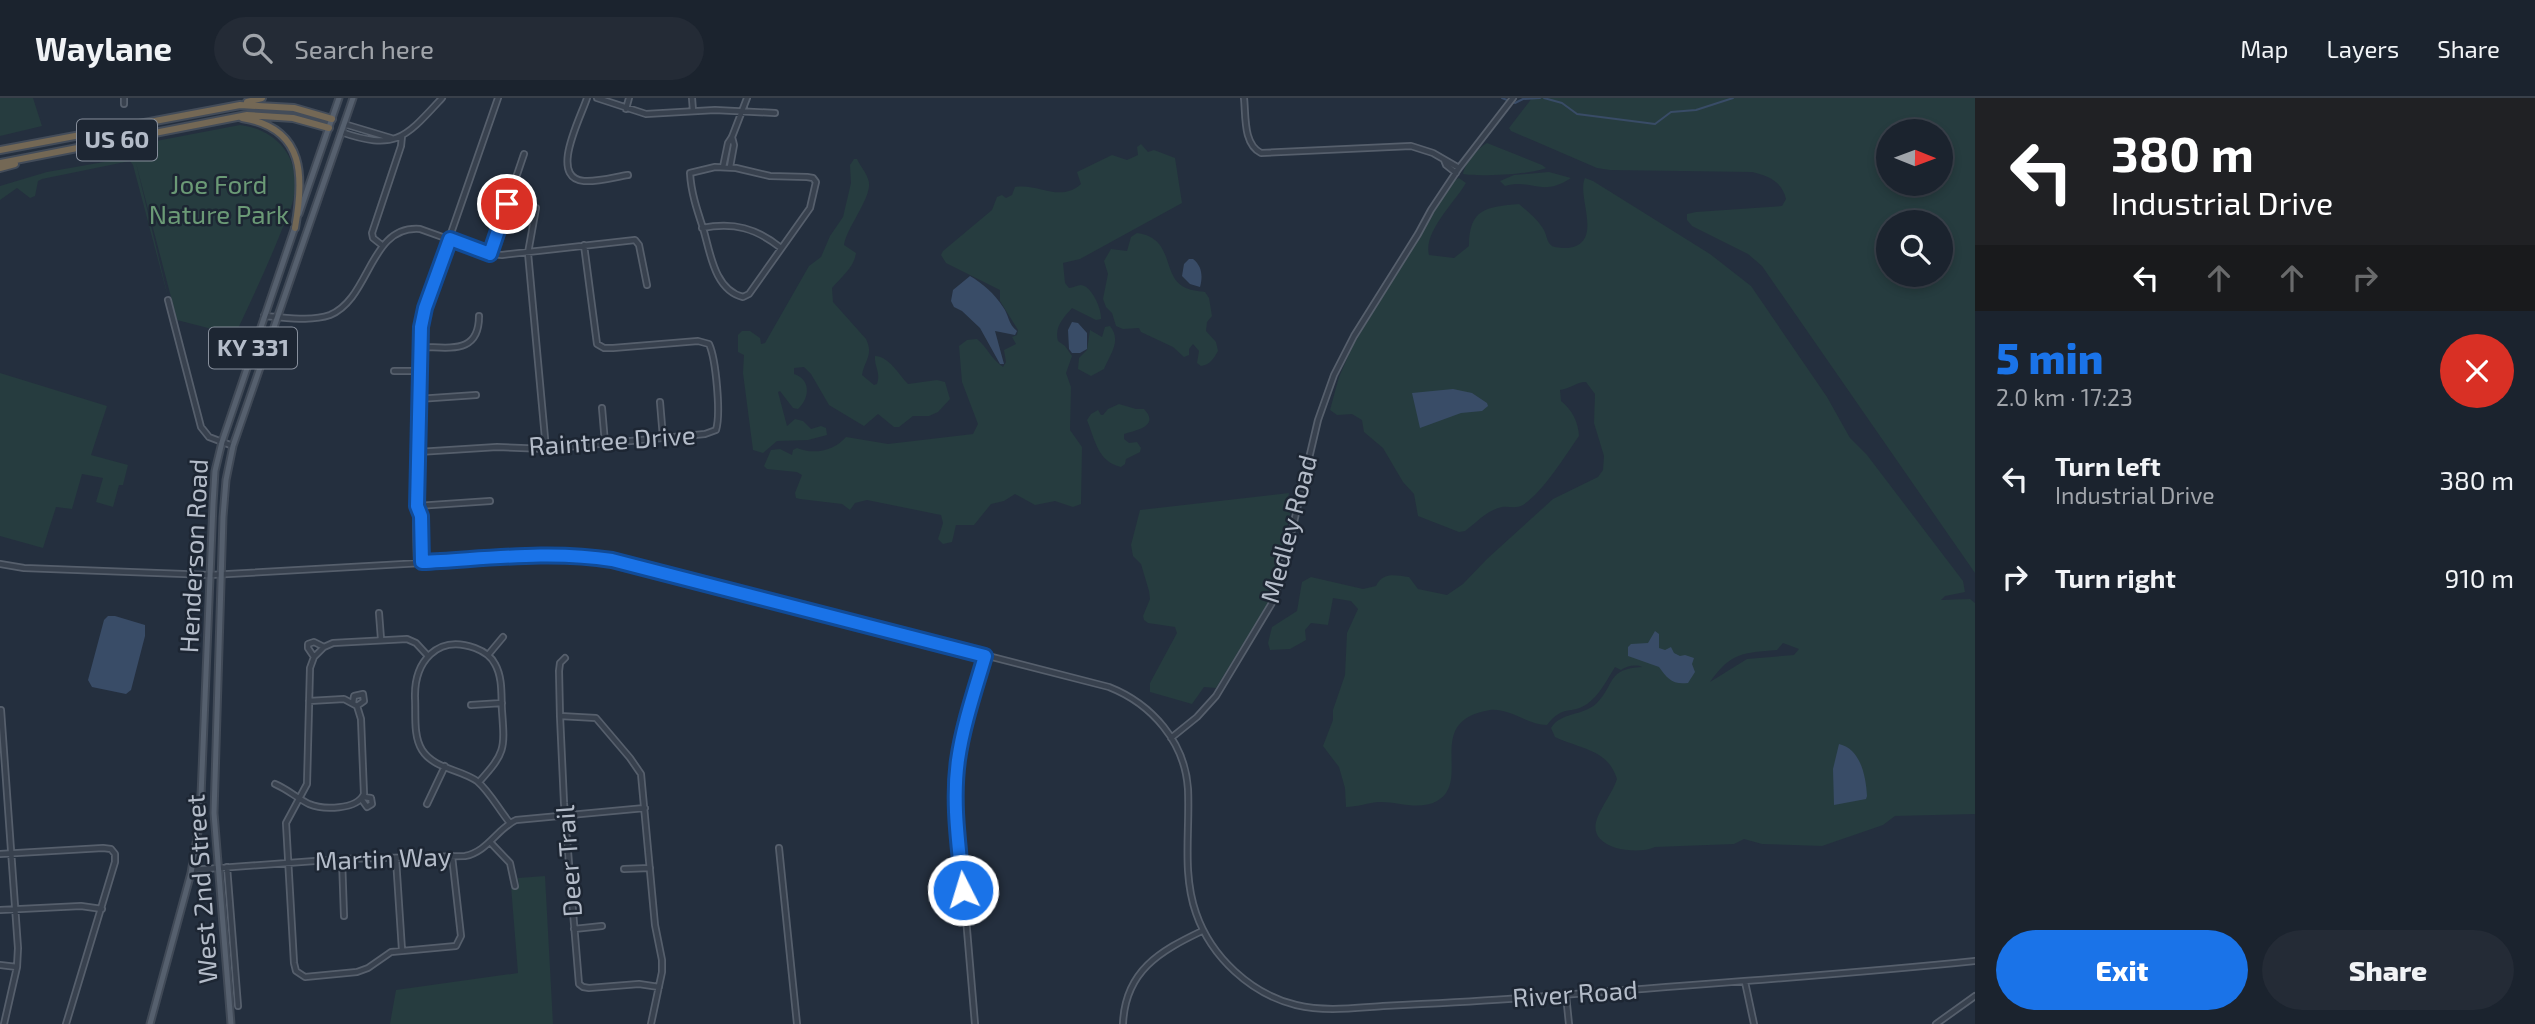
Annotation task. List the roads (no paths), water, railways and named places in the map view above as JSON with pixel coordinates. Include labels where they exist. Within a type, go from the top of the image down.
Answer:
[{"type":"highway","name":"US 60","points":[[0,150],[262,98]]},
{"type":"highway","points":[[226,107],[279,106],[306,110],[332,119]]},
{"type":"highway","name":"US 60","points":[[0,165],[247,115],[277,115],[306,120],[329,128]]},
{"type":"highway","points":[[233,117],[255,121],[271,129],[285,139],[295,154],[301,179],[295,228]]},
{"type":"main road","name":"Henderson Road","points":[[150,1024],[192,870],[199,831],[214,482],[222,442],[339,98]]},
{"type":"main road","name":"Henderson Road","points":[[214,751],[225,492],[233,446],[353,98]]},
{"type":"main road","points":[[332,119],[344,124]]},
{"type":"main road","name":"US 60","points":[[329,128],[341,132]]},
{"type":"main road","name":"West 2nd Street","points":[[214,751],[214,813],[231,1024]]},
{"type":"street","points":[[341,132],[375,142],[402,136],[414,128],[442,98]]},
{"type":"street","points":[[419,563],[421,516],[417,506],[418,399],[425,308],[498,98]]},
{"type":"street","points":[[587,98],[566,159],[567,169],[572,177],[586,181],[628,175]]},
{"type":"street","points":[[597,98],[626,109],[656,114],[693,111],[775,113]]},
{"type":"street","points":[[626,109],[629,98]]},
{"type":"street","points":[[692,98],[693,111]]},
{"type":"street","points":[[723,166],[728,143],[747,98]]},
{"type":"street","points":[[1244,98],[1249,139],[1253,148],[1261,153],[1398,145],[1422,149],[1458,170]]},
{"type":"street","name":"Medley Road","points":[[1171,738],[1197,717],[1216,696],[1272,603],[1282,572],[1311,442],[1334,375],[1364,318],[1458,170],[1512,100]]},
{"type":"street","points":[[344,124],[392,138]]},
{"type":"street","points":[[383,246],[373,238],[372,233],[402,136]]},
{"type":"street","points":[[730,167],[734,145],[732,137]]},
{"type":"street","points":[[490,254],[524,155]]},
{"type":"street","points":[[723,166],[770,176],[807,177],[815,180],[816,189],[810,208],[749,294],[739,297],[716,271],[708,253],[690,173],[723,166]]},
{"type":"street","points":[[536,208],[527,253],[546,449]]},
{"type":"street","points":[[702,228],[722,224],[741,227],[761,234],[781,247]]},
{"type":"street","points":[[264,316],[319,317],[341,308],[354,294],[383,246],[394,234],[410,228],[490,254],[527,253],[635,240],[646,285]]},
{"type":"street","name":"Raintree Drive","points":[[418,452],[497,447],[546,449],[705,434],[716,430],[718,412],[711,347],[706,342],[613,348],[600,346],[596,341],[584,246]]},
{"type":"street","points":[[168,300],[201,427],[209,437],[233,446]]},
{"type":"street","points":[[420,347],[470,343],[478,333],[479,316]]},
{"type":"street","points":[[394,370],[419,371]]},
{"type":"street","points":[[418,399],[476,395]]},
{"type":"street","points":[[660,402],[663,438]]},
{"type":"street","points":[[602,408],[605,443]]},
{"type":"street","points":[[417,506],[490,501]]},
{"type":"street","points":[[0,564],[24,568],[210,575],[546,556],[591,557],[612,560],[1121,692],[1145,707],[1160,722],[1180,757],[1186,778],[1190,890],[1202,931],[1168,948],[1144,968],[1129,995],[1123,1024]]},
{"type":"street","points":[[379,613],[381,639]]},
{"type":"street","points":[[488,655],[503,637]]},
{"type":"street","points":[[428,656],[412,640],[401,638],[338,642],[324,647],[314,657],[310,668],[307,779],[286,823],[296,971],[302,976],[357,972],[368,968],[386,955],[402,950],[456,946],[460,939],[453,856]]},
{"type":"street","points":[[314,657],[307,648],[308,644],[314,642],[324,647]]},
{"type":"street","points":[[479,782],[502,753],[504,741],[498,671],[488,655],[471,647],[454,644],[441,647],[428,656],[419,669],[415,687],[418,740],[426,755],[479,782],[510,823],[528,817],[645,808]]},
{"type":"street","points":[[975,1024],[956,800],[960,748],[985,656]]},
{"type":"street","name":"Deer Trail","points":[[565,658],[559,671],[560,716],[565,814],[580,986],[659,986]]},
{"type":"street","points":[[275,784],[312,805],[322,807],[350,805],[362,798],[365,772],[361,719],[355,704],[344,699],[309,701]]},
{"type":"street","points":[[471,705],[502,703]]},
{"type":"street","points":[[1,710],[18,948],[17,967],[4,1024]]},
{"type":"street","points":[[560,716],[592,717],[599,721],[638,768],[642,780],[656,933],[662,960],[651,1024]]},
{"type":"street","points":[[427,804],[445,766]]},
{"type":"street","points":[[0,797],[7,797]]},
{"type":"street","name":"Martin Way","points":[[192,870],[289,862],[396,859],[476,853],[510,823]]},
{"type":"street","points":[[490,842],[510,863],[515,886]]},
{"type":"street","points":[[779,848],[797,1024]]},
{"type":"street","points":[[0,853],[111,849],[115,854],[116,862],[66,1024]]},
{"type":"street","points":[[342,859],[344,916]]},
{"type":"street","points":[[396,859],[402,950]]},
{"type":"street","name":"West 2nd Street","points":[[227,867],[238,1006]]},
{"type":"street","points":[[624,869],[650,868]]},
{"type":"street","points":[[0,911],[81,905],[102,909]]},
{"type":"street","points":[[574,929],[602,926]]},
{"type":"street","name":"River Road","points":[[1202,931],[1224,960],[1244,979],[1277,998],[1307,1007],[1328,1009],[1745,982],[1975,961]]},
{"type":"street","points":[[0,965],[17,967]]},
{"type":"street","points":[[1745,982],[1754,1024]]},
{"type":"street","points":[[228,989],[236,989]]},
{"type":"street","points":[[1566,995],[1569,1024]]},
{"type":"street","points":[[1936,1024],[1975,996]]},
{"type":"water","points":[[1193,259],[1200,268],[1200,287],[1190,284],[1182,276],[1184,264]]},
{"type":"water","points":[[970,276],[984,285],[996,298],[1017,331],[1015,335],[995,331],[1004,364],[1000,364],[980,328],[954,307],[951,301],[953,290]]},
{"type":"water","points":[[1072,322],[1078,323],[1087,333],[1087,349],[1080,353],[1072,353],[1069,349],[1068,330]]},
{"type":"water","points":[[1453,389],[1472,393],[1488,406],[1482,411],[1461,413],[1420,428],[1412,393]]},
{"type":"water","points":[[108,616],[145,625],[145,636],[131,690],[126,694],[92,687],[88,680],[104,620]]},
{"type":"water","points":[[1655,631],[1659,634],[1659,648],[1665,650],[1671,647],[1674,653],[1680,656],[1694,658],[1692,664],[1695,672],[1688,683],[1674,682],[1659,667],[1628,656],[1628,647],[1631,644],[1648,643]]},
{"type":"water","points":[[1839,744],[1853,752],[1861,765],[1866,799],[1834,805],[1833,769]]},
{"type":"waterway","points":[[1502,98],[1515,103],[1523,99],[1540,98]]},
{"type":"waterway","points":[[1544,98],[1562,103],[1577,114],[1655,124],[1671,112],[1696,110],[1733,98]]},
{"type":"park label","name":"Joe Ford Nature Park","points":[[219,200]]}]
